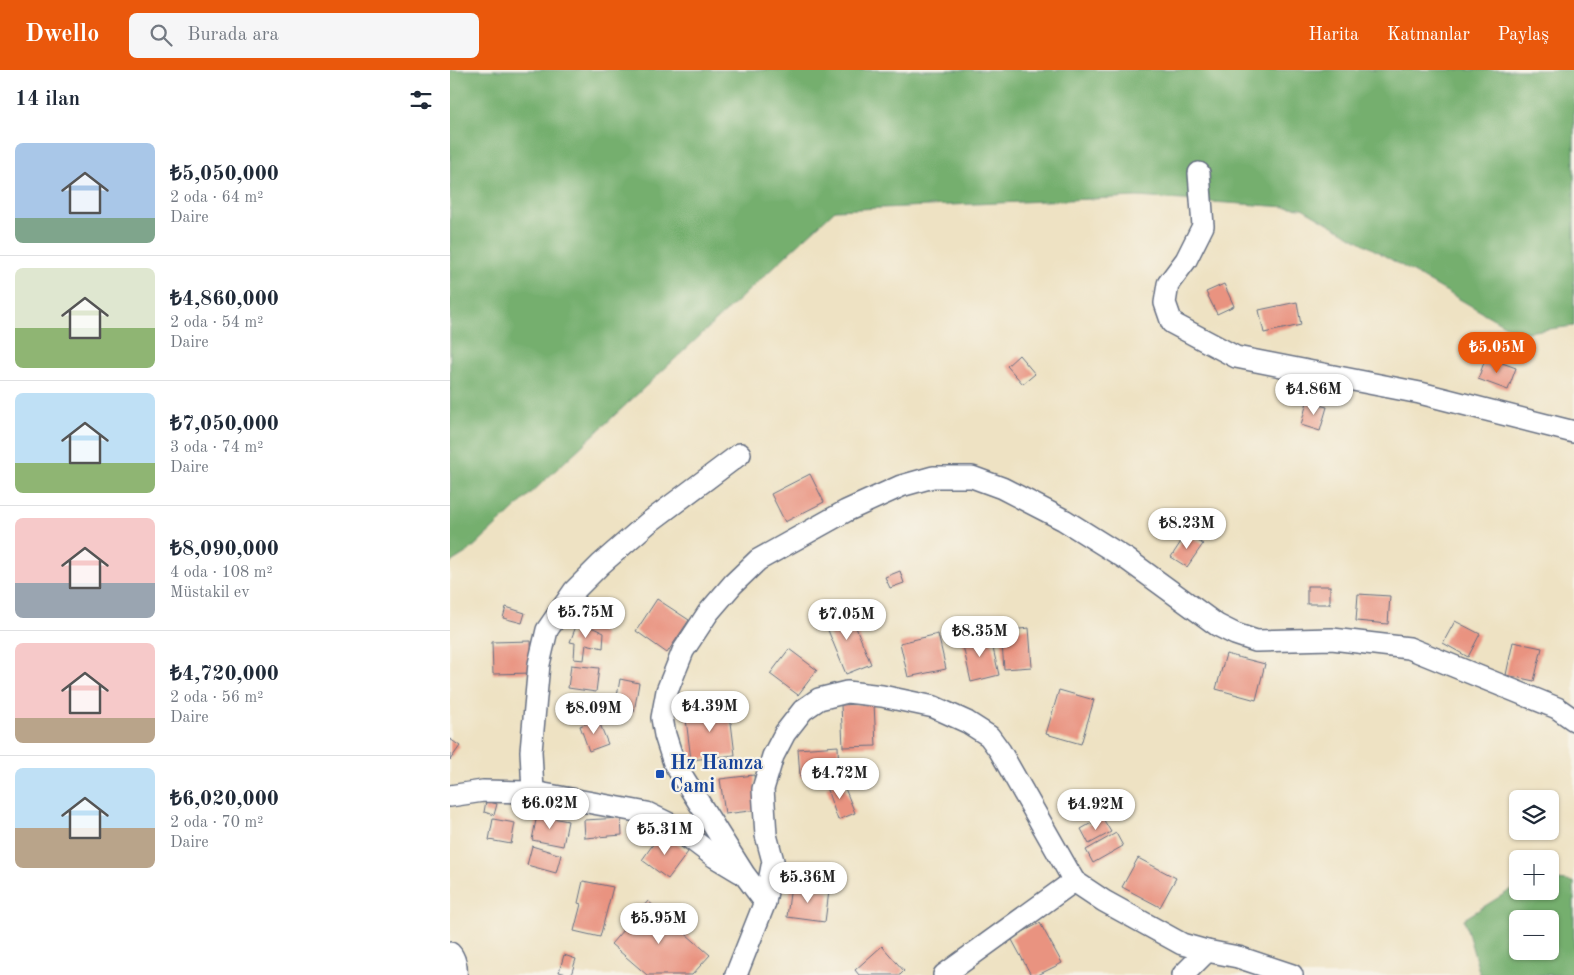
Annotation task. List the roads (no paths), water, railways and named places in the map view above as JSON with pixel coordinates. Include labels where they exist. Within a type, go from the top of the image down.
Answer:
[{"type":"street","points":[[1199,173],[1203,226],[1186,260],[1168,284],[1165,303],[1172,324],[1236,357],[1420,394],[1574,432]]},
{"type":"street","points":[[532,792],[531,751],[539,664],[547,630],[574,591],[601,564],[648,523],[740,454]]},
{"type":"street","points":[[765,902],[744,874],[674,763],[662,718],[667,691],[682,651],[708,613],[732,584],[758,560],[846,511],[901,486],[933,477],[972,476],[1002,488],[1064,520],[1128,560],[1218,625],[1235,634],[1256,641],[1332,639],[1409,648],[1556,708],[1574,720]]},
{"type":"street","points":[[736,975],[765,902],[773,861],[766,835],[763,789],[773,756],[785,733],[803,710],[819,699],[847,692],[882,696],[934,707],[967,722],[989,736],[1000,751],[1074,881],[1104,901],[1182,944],[1207,952],[1238,956],[1292,975]]},
{"type":"street","points":[[450,796],[484,791],[532,792],[647,813],[674,826],[715,857],[744,874]]},
{"type":"street","points":[[944,975],[1074,881]]},
{"type":"street","points":[[1184,975],[1207,952]]},
{"type":"street","points":[[450,953],[453,956],[457,970],[456,975]]},
{"type":"place","name":"Hz Hamza Cami","points":[[660,774]]}]
